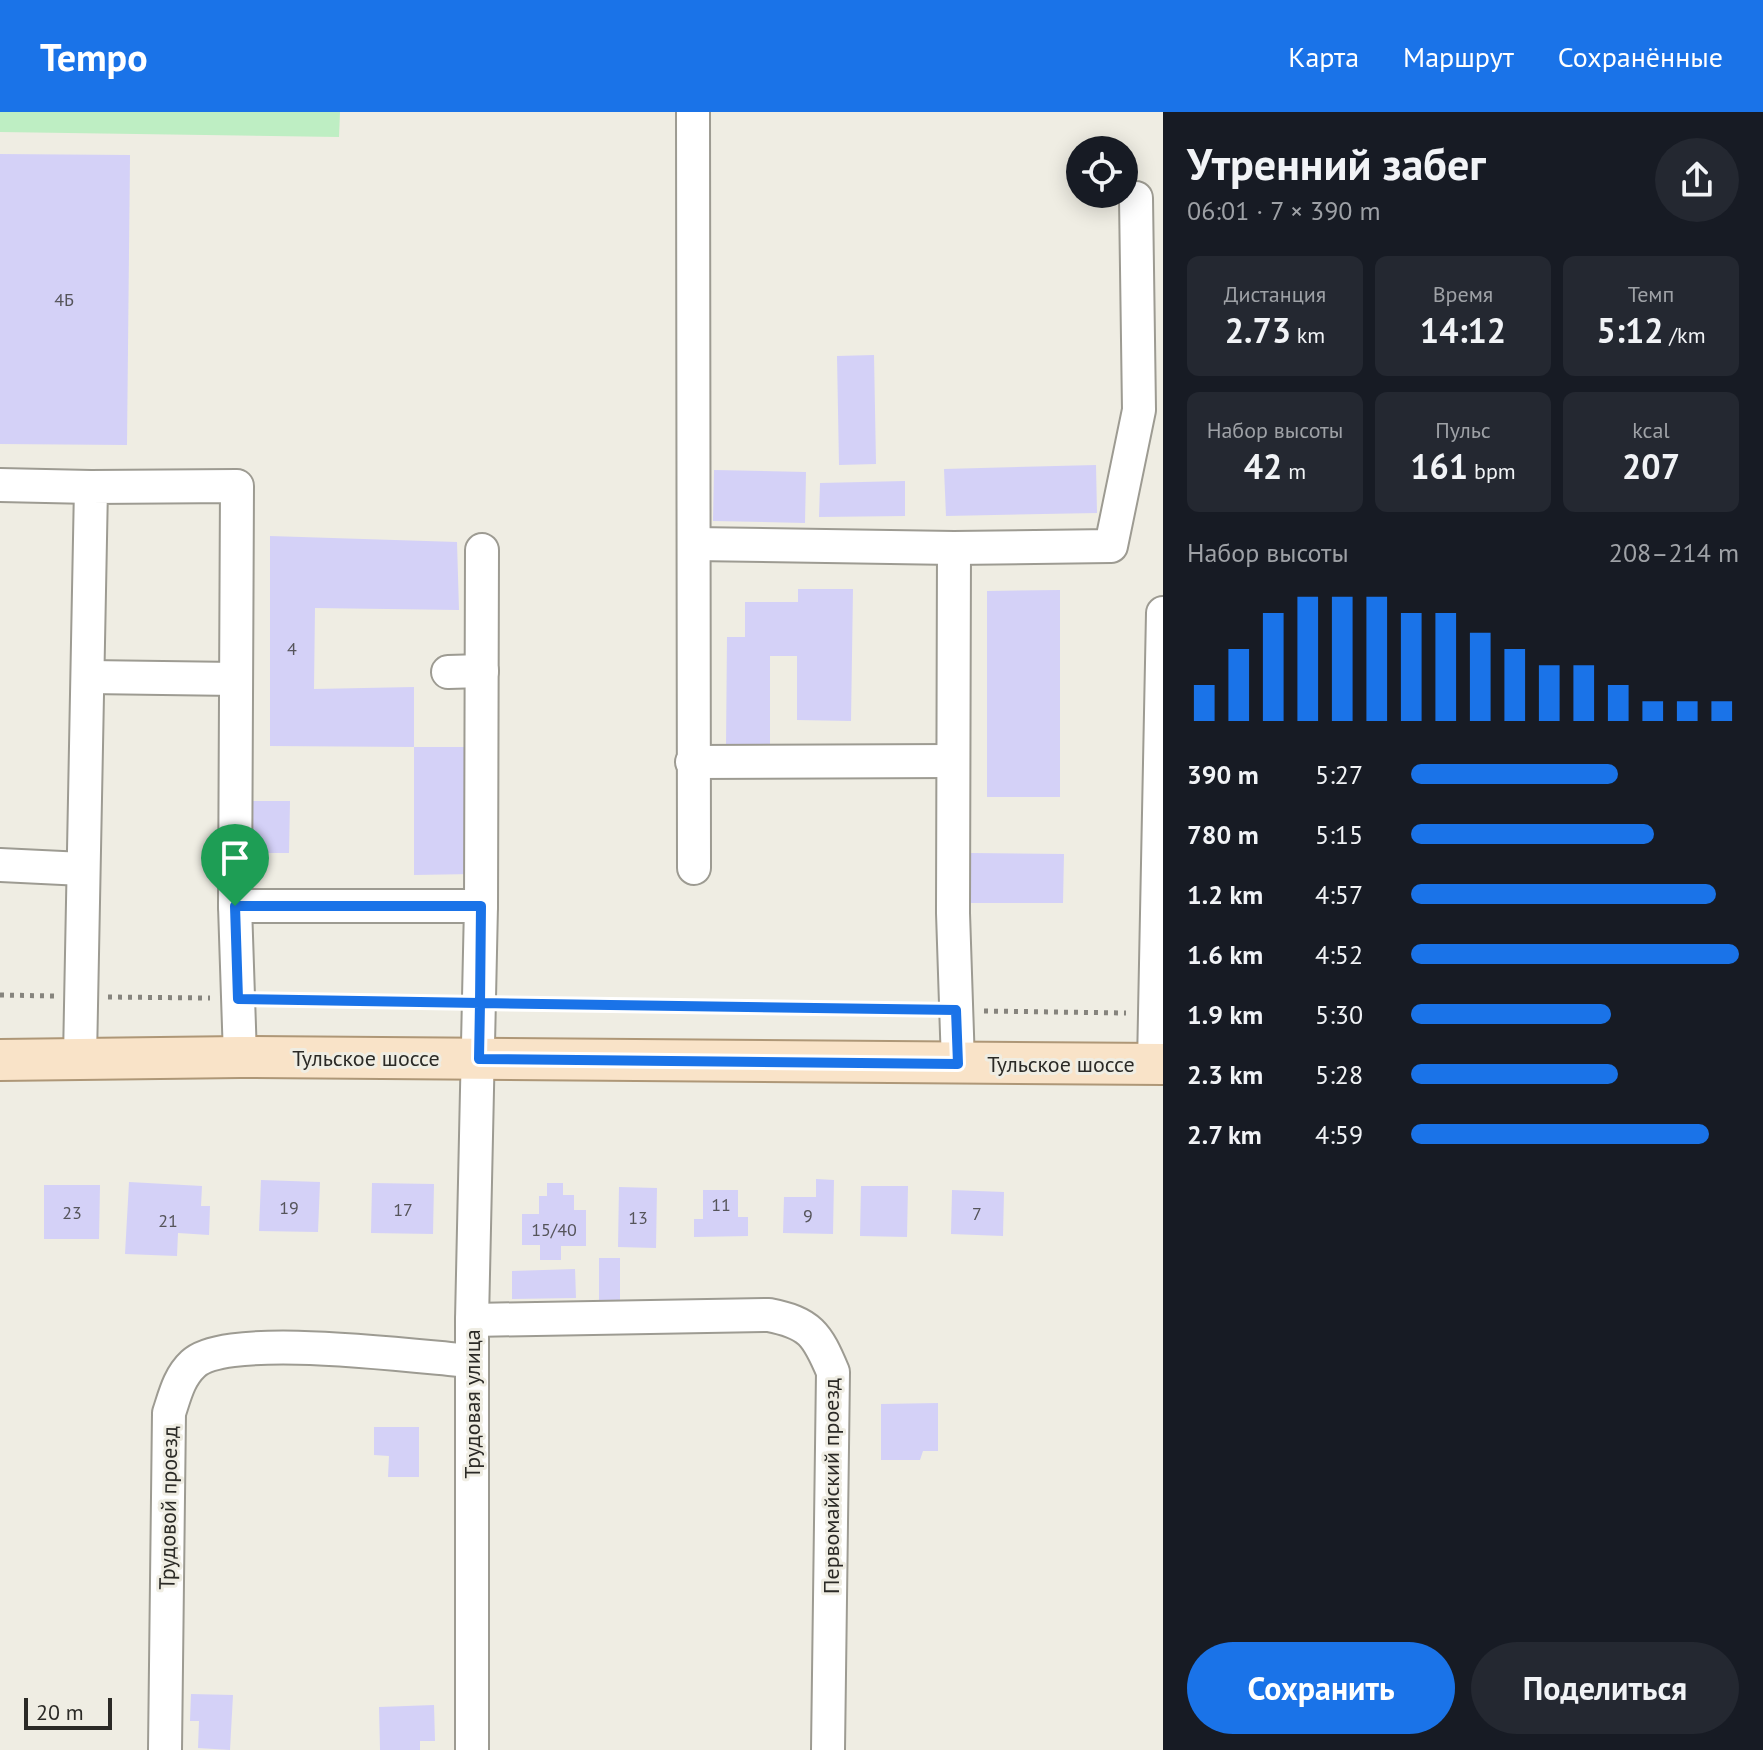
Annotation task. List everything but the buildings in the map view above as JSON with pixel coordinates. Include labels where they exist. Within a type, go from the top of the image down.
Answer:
[{"type":"main road","name":"Тульское шоссе","points":[[0,1060],[240,1057],[1158,1064]]},
{"type":"street","points":[[693,112],[694,868]]},
{"type":"street","points":[[694,544],[954,548],[1111,546],[1139,410],[1136,208]]},
{"type":"street","points":[[0,485],[237,486],[235,906],[240,1057]]},
{"type":"street","points":[[80,1058],[91,487]]},
{"type":"street","points":[[954,548],[953,761],[958,1064]]},
{"type":"street","name":"Трудовая улица","points":[[472,1750],[472,1320],[480,1003],[482,550]]},
{"type":"street","points":[[1158,1064],[1155,1014],[1163,613]]},
{"type":"street","points":[[448,672],[482,671]]},
{"type":"street","points":[[89,677],[236,679]]},
{"type":"street","points":[[692,762],[953,761]]},
{"type":"street","points":[[0,865],[83,869]]},
{"type":"street","points":[[235,906],[481,906]]},
{"type":"street","name":"Первомайский проезд","points":[[472,1320],[769,1315],[793,1320],[818,1336],[833,1372],[828,1750]]},
{"type":"street","name":"Трудовой проезд","points":[[165,1750],[169,1413],[177,1386],[194,1362],[220,1350],[259,1346],[472,1361]]},
{"type":"path","points":[[0,995],[1155,1014]]},
{"type":"green space","points":[[0,112],[340,112],[339,137],[0,132]]},
{"type":"route","points":[[235,906],[238,999],[480,1003],[479,1059],[958,1064],[956,1010],[480,1003],[481,906],[235,906]]}]
